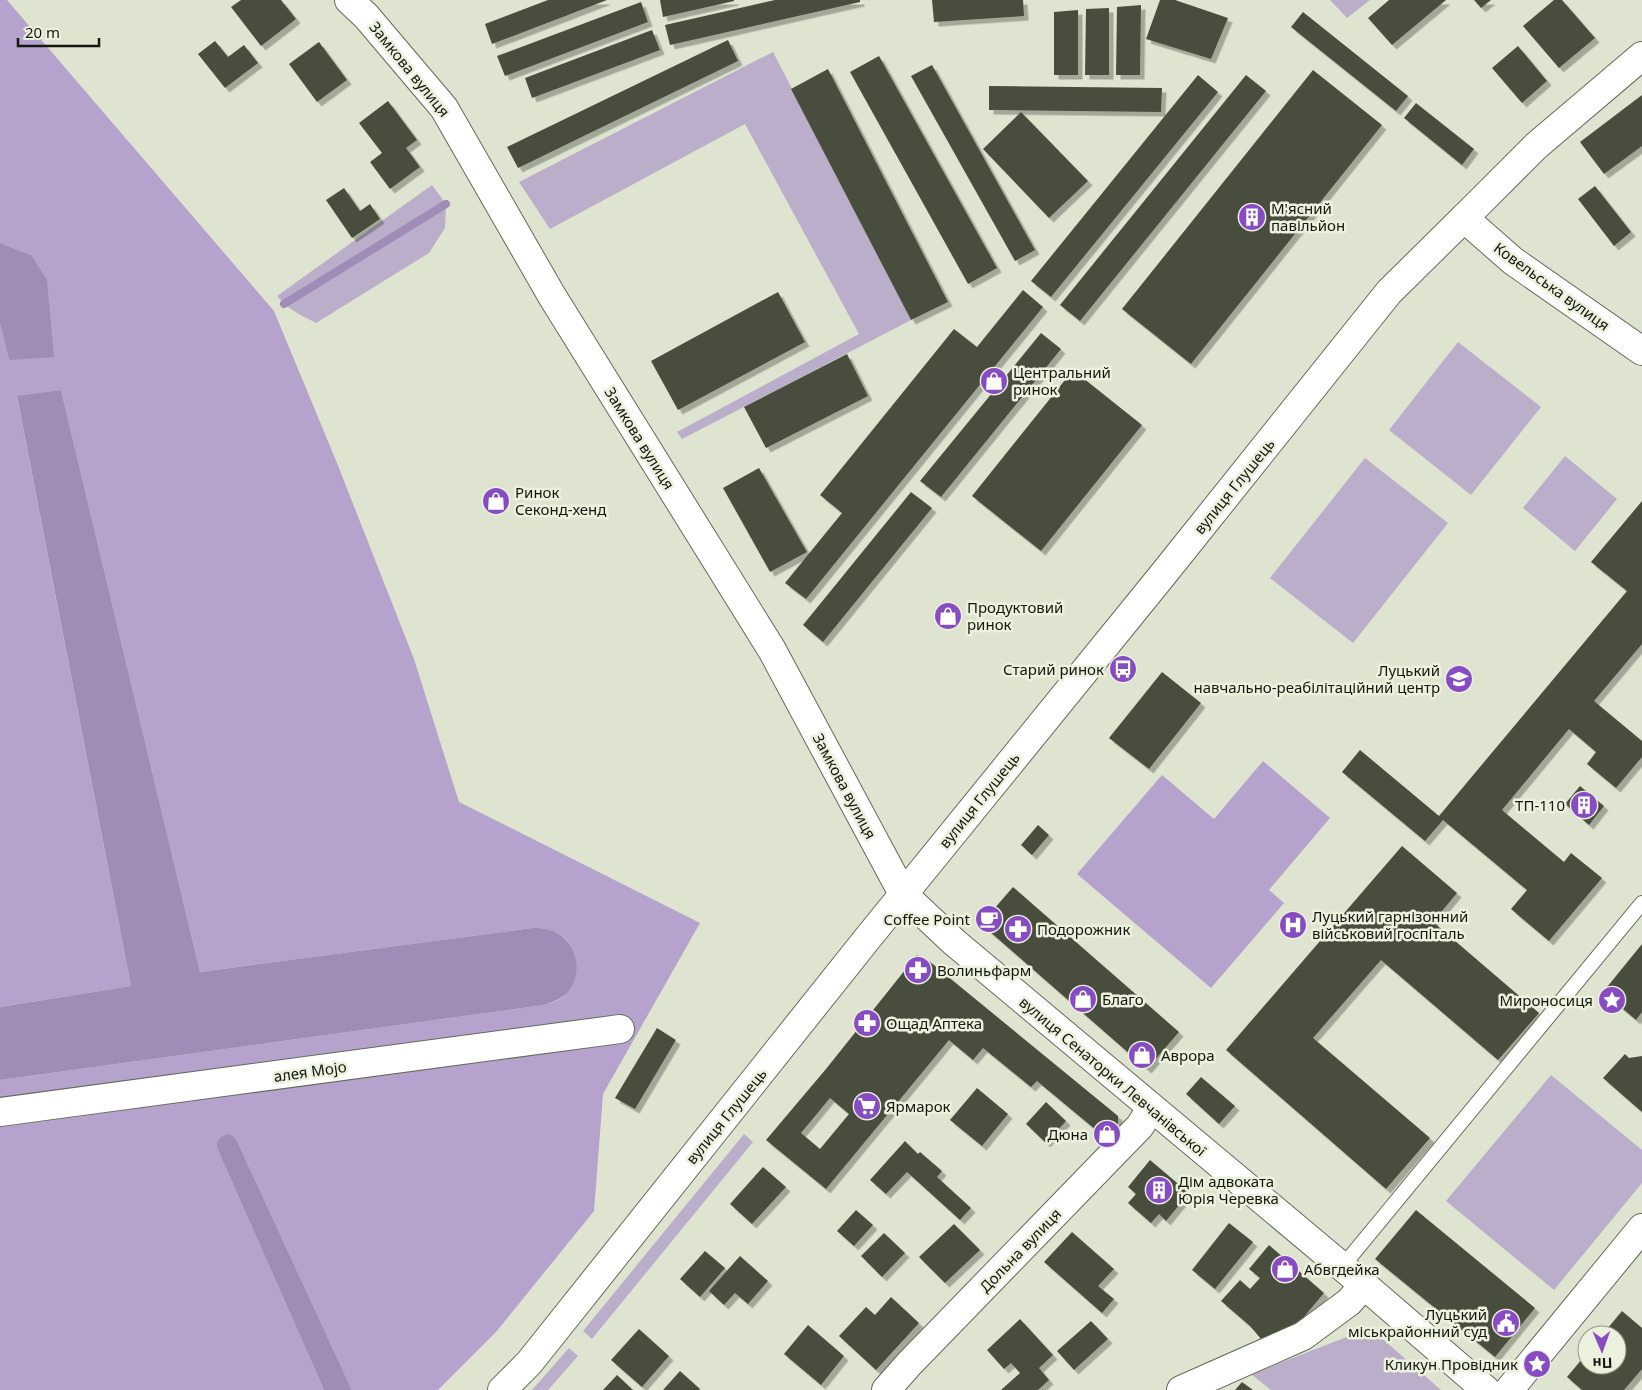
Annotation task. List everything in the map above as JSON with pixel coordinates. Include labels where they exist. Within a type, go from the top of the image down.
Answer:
[{"type":"street","name":"Замкова вулиця","points":[[349,0],[366,16],[444,108],[552,296],[772,650],[903,894]]},
{"type":"street","name":"вулиця Глушець","points":[[502,1390],[535,1356],[903,894],[1161,578],[1389,292],[1536,146],[1642,56]]},
{"type":"street","name":"Ковельська вулиця","points":[[1464,218],[1512,261],[1642,351]]},
{"type":"street","name":"вулиця Сенаторки Левчанівської","points":[[903,894],[954,942],[1364,1285],[1486,1390]]},
{"type":"street","name":"алея Mojo","points":[[0,1112],[620,1029]]},
{"type":"street","name":"Дольна вулиця","points":[[886,1390],[1140,1126],[1151,1108]]},
{"type":"street","points":[[1509,1390],[1642,1228]]},
{"type":"street","points":[[1181,1390],[1303,1336],[1349,1302],[1364,1285]]},
{"type":"lane","points":[[1342,1267],[1642,903]]},
{"type":"shaded area","points":[[0,0],[7,0],[274,311],[337,463],[414,659],[459,802],[700,923],[603,1094],[594,1211],[496,1332],[438,1390],[352,1390],[237,1141],[217,1148],[324,1390],[0,1390],[0,1080],[544,1005],[558,1000],[565,995],[575,974],[576,960],[571,947],[562,936],[550,930],[532,928],[200,972],[61,390],[17,397],[131,986],[0,1007],[0,324],[9,360],[31,255],[0,243]]},
{"type":"shaded area","points":[[1330,0],[1370,0],[1347,18]]},
{"type":"shaded area","points":[[773,52],[911,320],[682,439],[677,432],[859,334],[745,124],[550,229],[519,182]]},
{"type":"shaded area","points":[[432,185],[446,204],[445,228],[429,253],[316,323],[290,309],[277,296]]},
{"type":"shaded area","points":[[0,243],[31,255],[47,280],[54,357],[9,360],[0,324]]},
{"type":"shaded area","points":[[1458,342],[1541,407],[1471,495],[1389,430]]},
{"type":"shaded area","points":[[61,390],[200,972],[541,928],[563,937],[574,952],[577,970],[571,988],[565,995],[544,1005],[0,1080],[0,1007],[131,986],[17,396]]},
{"type":"shaded area","points":[[1565,456],[1617,499],[1575,551],[1523,508]]},
{"type":"shaded area","points":[[1365,458],[1448,523],[1353,643],[1270,578]]},
{"type":"shaded area","points":[[1263,761],[1330,818],[1269,890],[1284,903],[1211,988],[1077,874],[1162,775],[1214,819]]},
{"type":"shaded area","points":[[1551,1075],[1642,1150],[1642,1183],[1554,1290],[1446,1201]]},
{"type":"shaded area","points":[[227,1134],[233,1136],[237,1141],[352,1390],[324,1390],[217,1148],[219,1139]]},
{"type":"shaded area","points":[[744,1134],[753,1142],[592,1339],[583,1331]]},
{"type":"shaded area","points":[[1370,1328],[1441,1390],[1271,1390],[1251,1374]]},
{"type":"shaded area","points":[[569,1348],[578,1356],[548,1390],[532,1390]]},
{"type":"building","points":[[241,0],[281,0],[296,19],[261,46],[231,7]]},
{"type":"building","points":[[548,0],[607,0],[492,44],[485,24]]},
{"type":"building","points":[[660,0],[734,0],[734,1],[663,17]]},
{"type":"building","points":[[775,0],[860,0],[860,2],[670,45],[665,25]]},
{"type":"building","points":[[932,0],[1023,0],[1024,16],[934,22]]},
{"type":"building","points":[[1160,0],[1175,0],[1228,18],[1211,59],[1146,39]]},
{"type":"building","points":[[1389,0],[1446,0],[1392,45],[1368,18]]},
{"type":"building","points":[[1474,0],[1491,0],[1481,8]]},
{"type":"building","points":[[1554,0],[1562,0],[1595,38],[1559,68],[1523,26]]},
{"type":"building","points":[[641,2],[648,22],[505,76],[497,56]]},
{"type":"building","points":[[1141,5],[1140,75],[1116,75],[1117,7]]},
{"type":"building","points":[[1109,8],[1109,75],[1085,75],[1086,9]]},
{"type":"building","points":[[1078,10],[1078,75],[1054,75],[1054,12]]},
{"type":"building","points":[[1303,12],[1408,96],[1396,111],[1291,27]]},
{"type":"building","points":[[652,30],[660,50],[532,98],[525,78]]},
{"type":"building","points":[[728,40],[738,61],[518,168],[507,147]]},
{"type":"building","points":[[215,41],[228,57],[244,45],[258,63],[225,88],[198,54]]},
{"type":"building","points":[[319,42],[347,80],[317,102],[289,64]]},
{"type":"building","points":[[1518,46],[1547,81],[1522,103],[1492,68]]},
{"type":"building","points":[[879,56],[997,268],[968,284],[850,72]]},
{"type":"building","points":[[932,65],[1035,250],[1015,261],[911,76]]},
{"type":"building","points":[[828,69],[948,302],[911,320],[791,89]]},
{"type":"building","name":"М'ясний павільйон","points":[[1313,70],[1382,125],[1191,364],[1122,309]]},
{"type":"building","points":[[1198,75],[1218,92],[1051,297],[1031,281]]},
{"type":"building","points":[[1246,75],[1266,91],[1080,321],[1060,305]]},
{"type":"building","points":[[989,86],[1162,88],[1161,112],[989,110]]},
{"type":"building","points":[[1642,95],[1642,146],[1604,174],[1580,142]]},
{"type":"building","points":[[388,101],[417,140],[406,148],[420,167],[390,189],[370,162],[382,153],[359,123]]},
{"type":"building","points":[[1416,103],[1474,149],[1462,165],[1404,118]]},
{"type":"building","points":[[1021,112],[1088,181],[1049,218],[983,149]]},
{"type":"building","points":[[1595,186],[1631,232],[1614,246],[1578,199]]},
{"type":"building","points":[[344,188],[360,211],[370,204],[380,219],[352,238],[326,200]]},
{"type":"building","points":[[1023,290],[1043,307],[806,599],[785,583],[842,513],[820,495],[954,329],[977,347]]},
{"type":"building","points":[[778,292],[805,342],[678,410],[651,361]]},
{"type":"building","points":[[1041,333],[1061,349],[941,497],[920,481]]},
{"type":"building","points":[[847,354],[868,396],[766,448],[744,407]]},
{"type":"building","points":[[1073,370],[1142,425],[1041,551],[972,496]]},
{"type":"building","points":[[759,468],[807,552],[770,572],[723,488]]},
{"type":"building","points":[[911,492],[932,508],[823,642],[803,625]]},
{"type":"building","points":[[1642,501],[1642,644],[1594,701],[1642,741],[1642,757],[1616,788],[1587,764],[1596,752],[1569,729],[1502,810],[1564,862],[1571,853],[1602,878],[1549,941],[1511,909],[1527,890],[1443,820],[1425,841],[1342,772],[1360,750],[1439,816],[1627,591],[1591,562]]},
{"type":"building","points":[[1162,672],[1201,703],[1149,769],[1109,738]]},
{"type":"building","name":"ТП-110","points":[[1580,786],[1604,806],[1589,825],[1565,804]]},
{"type":"building","points":[[1038,825],[1049,835],[1032,855],[1021,845]]},
{"type":"building","points":[[1402,846],[1457,893],[1433,922],[1539,1013],[1498,1060],[1381,960],[1313,1038],[1430,1138],[1386,1189],[1226,1050]]},
{"type":"building","points":[[1013,887],[1179,1032],[1147,1069],[981,924]]},
{"type":"building","points":[[1642,944],[1642,1012],[1636,1020],[1603,992]]},
{"type":"building","points":[[917,955],[927,963],[929,961],[1118,1116],[1118,1128],[1108,1140],[1037,1081],[1031,1087],[983,1048],[973,1060],[949,1040],[826,1189],[766,1140],[826,1069]],"holes":[[[830,1098],[849,1114],[820,1149],[801,1133]]]},
{"type":"building","points":[[657,1028],[676,1040],[635,1109],[615,1098]]},
{"type":"building","points":[[1625,1054],[1629,1058],[1642,1056],[1642,1112],[1603,1078]]},
{"type":"building","points":[[1201,1077],[1235,1106],[1219,1124],[1186,1094]]},
{"type":"building","points":[[977,1088],[1008,1114],[982,1146],[950,1120]]},
{"type":"building","points":[[1046,1102],[1066,1121],[1046,1143],[1026,1124]]},
{"type":"building","points":[[905,1141],[918,1154],[920,1152],[942,1171],[937,1177],[971,1208],[960,1220],[907,1172],[886,1194],[870,1180]]},
{"type":"building","name":"Дім адвоката Юрія Черевка","points":[[1150,1160],[1189,1193],[1166,1221],[1159,1214],[1151,1223],[1128,1203],[1136,1194],[1128,1187]]},
{"type":"building","points":[[763,1167],[786,1187],[752,1224],[730,1204]]},
{"type":"building","points":[[856,1210],[873,1225],[854,1246],[837,1231]]},
{"type":"building","points":[[1416,1210],[1535,1308],[1495,1357],[1375,1259]]},
{"type":"building","points":[[1229,1223],[1253,1242],[1215,1289],[1192,1270]]},
{"type":"building","points":[[954,1224],[980,1250],[945,1283],[919,1257]]},
{"type":"building","points":[[1072,1232],[1114,1269],[1098,1286],[1114,1299],[1102,1313],[1044,1262]]},
{"type":"building","points":[[884,1233],[905,1253],[882,1277],[861,1256]]},
{"type":"building","points":[[1269,1245],[1324,1293],[1303,1318],[1288,1328],[1262,1340],[1250,1326],[1221,1301],[1240,1280],[1250,1289],[1260,1278],[1249,1269]]},
{"type":"building","points":[[705,1251],[725,1268],[700,1297],[680,1279]]},
{"type":"building","points":[[740,1256],[768,1281],[748,1304],[735,1293],[724,1305],[709,1291]]},
{"type":"building","points":[[891,1297],[919,1323],[876,1370],[839,1336],[866,1307],[875,1315]]},
{"type":"building","points":[[1622,1311],[1642,1328],[1642,1369],[1624,1390],[1582,1390],[1567,1377],[1577,1365],[1577,1375],[1627,1375],[1627,1325],[1610,1325]]},
{"type":"building","points":[[1020,1319],[1053,1355],[1039,1368],[1049,1380],[1038,1390],[1001,1390],[1020,1373],[1011,1363],[1004,1369],[987,1350]]},
{"type":"building","points":[[1091,1321],[1108,1339],[1074,1370],[1057,1351]]},
{"type":"building","points":[[808,1325],[844,1356],[821,1385],[784,1354]]},
{"type":"building","points":[[639,1329],[669,1356],[642,1387],[611,1360]]},
{"type":"building","points":[[680,1371],[700,1389],[663,1390]]},
{"type":"building","points":[[617,1375],[633,1390],[603,1390]]},
{"type":"building","points":[[1242,1382],[1253,1390],[1235,1390]]},
{"type":"waterway","points":[[284,304],[446,204]]},
{"type":"place","name":"М'ясний павільйон","points":[[1252,217]]},
{"type":"place","name":"Центральний ринок","points":[[994,381]]},
{"type":"place","name":"Ринок Секонд-хенд","points":[[496,501]]},
{"type":"place","name":"Продуктовий ринок","points":[[948,616]]},
{"type":"place","name":"Старий ринок","points":[[1123,669]]},
{"type":"place","name":"Луцький навчально-реабілітаційний центр","points":[[1459,679]]},
{"type":"place","name":"ТП-110","points":[[1584,805]]},
{"type":"place","name":"Coffee Point","points":[[989,919]]},
{"type":"place","name":"Луцький гарнізонний військовий госпіталь","points":[[1293,925]]},
{"type":"place","name":"Подорожник","points":[[1018,929]]},
{"type":"place","name":"Волиньфарм","points":[[918,970]]},
{"type":"place","name":"Благо","points":[[1083,999]]},
{"type":"place","name":"Мироносиця","points":[[1612,1000]]},
{"type":"place","name":"Ощад Аптека","points":[[867,1023]]},
{"type":"place","name":"Аврора","points":[[1142,1055]]},
{"type":"place","name":"Ярмарок","points":[[867,1106]]},
{"type":"place","name":"Дюна","points":[[1107,1134]]},
{"type":"place","name":"Дім адвоката Юрія Черевка","points":[[1159,1190]]},
{"type":"place","name":"Абвгдейка","points":[[1285,1269]]},
{"type":"place","name":"Луцький міськрайонний суд","points":[[1506,1323]]},
{"type":"place","name":"Кликун Провідник","points":[[1537,1364]]}]
